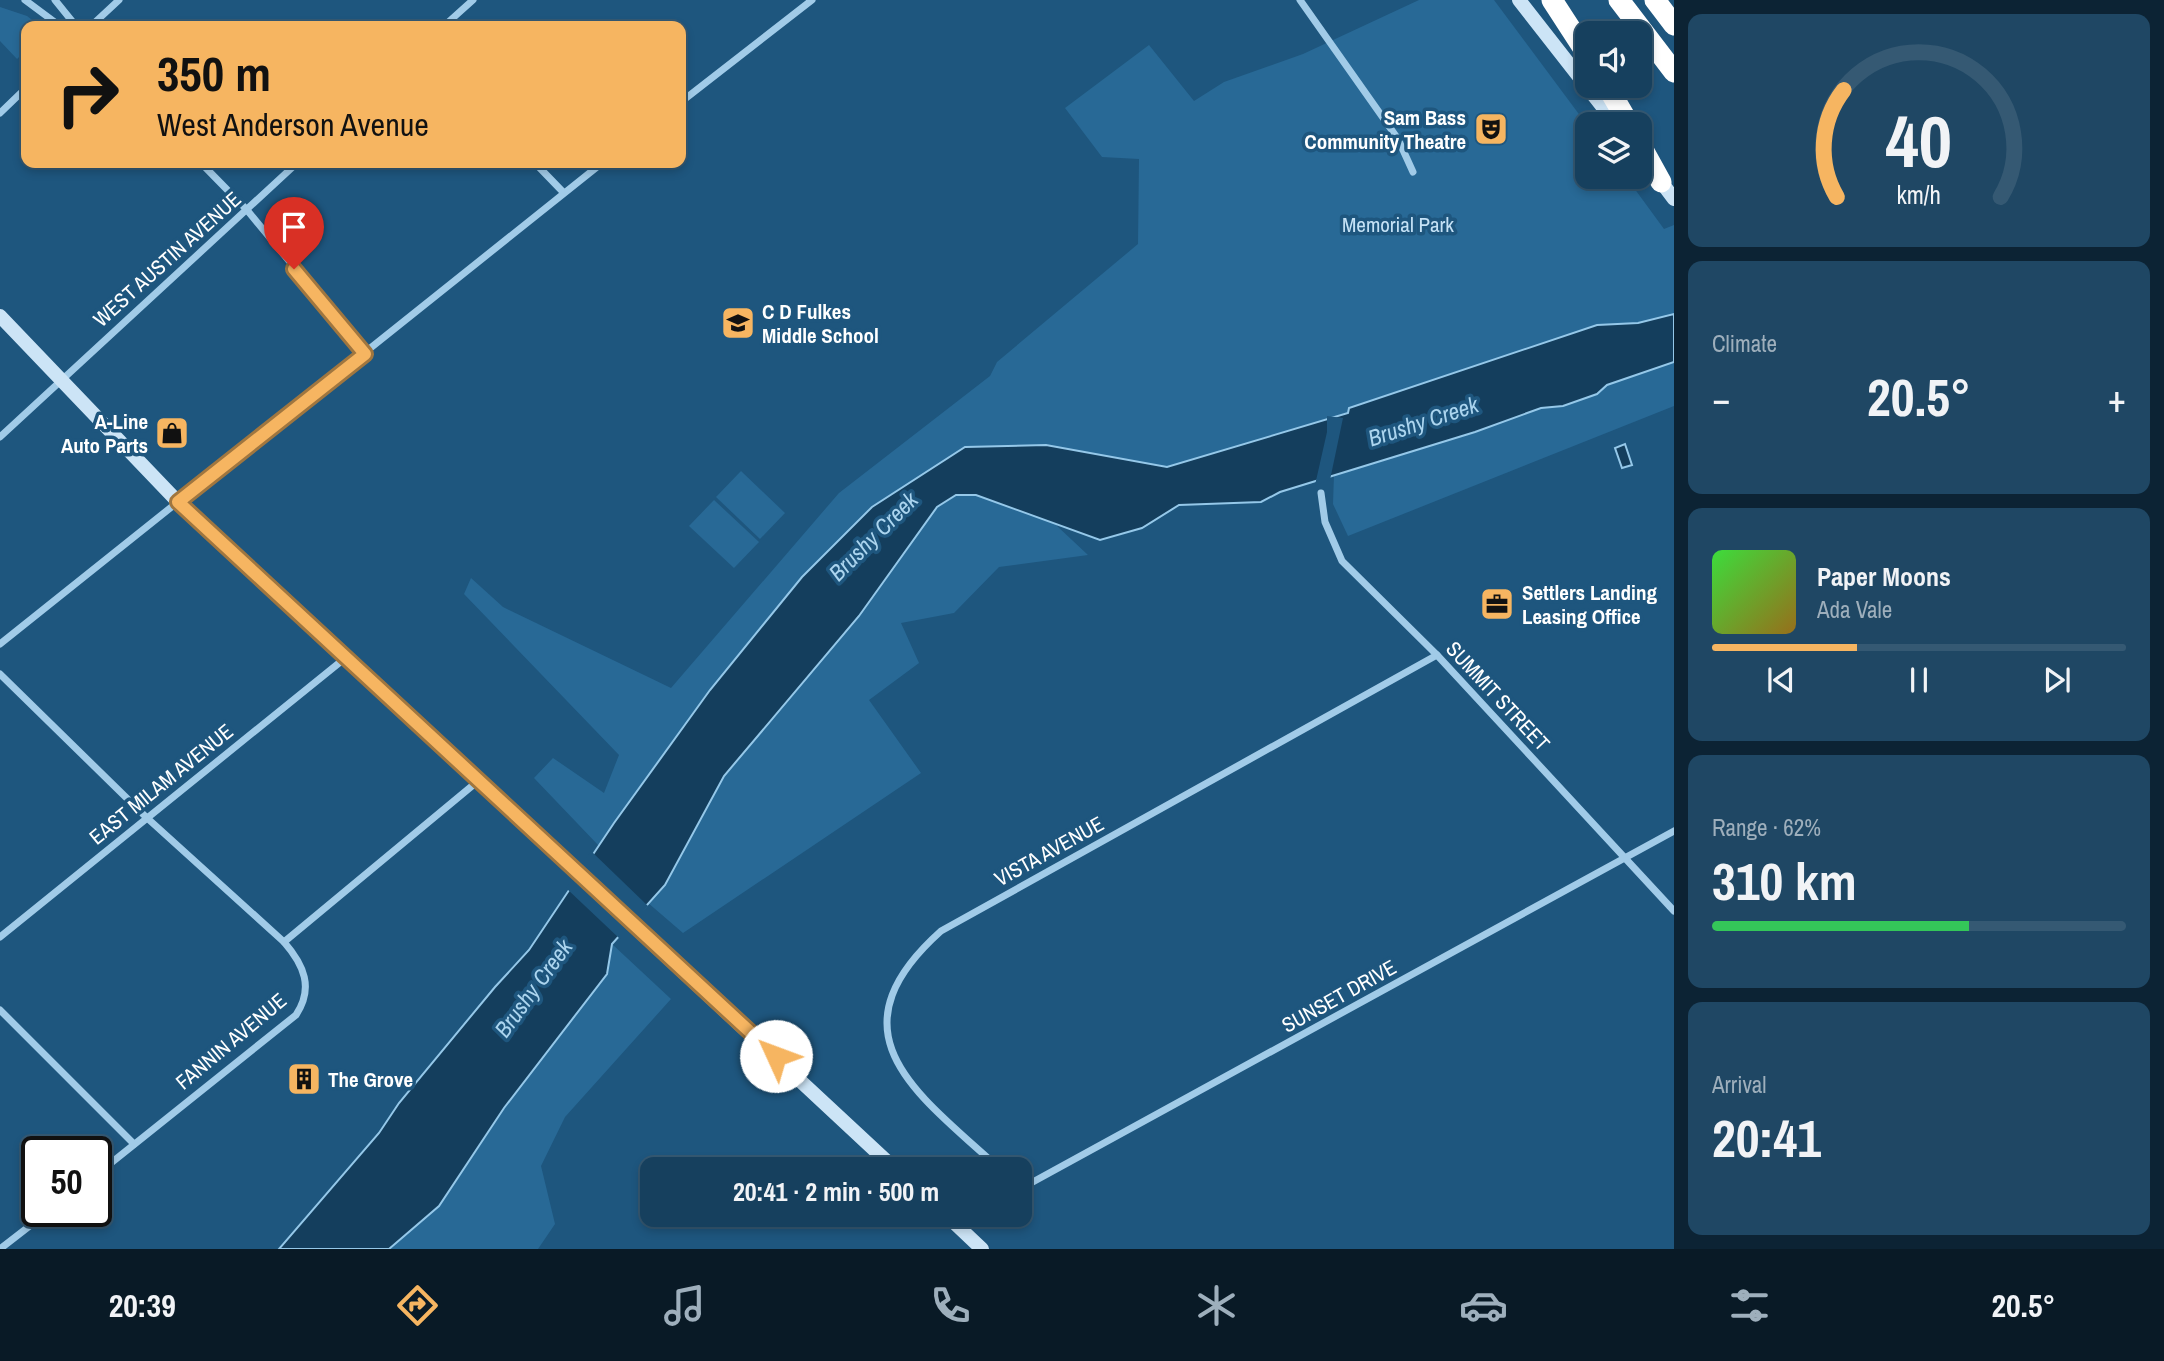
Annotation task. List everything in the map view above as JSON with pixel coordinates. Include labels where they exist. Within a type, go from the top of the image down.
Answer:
[{"type":"highway","points":[[1552,0],[1575,35]]},
{"type":"highway","points":[[1619,0],[1674,72]]},
{"type":"highway","points":[[1655,0],[1674,25]]},
{"type":"highway","points":[[1652,164],[1668,191]]},
{"type":"main road","points":[[1519,0],[1607,112]]},
{"type":"main road","points":[[1652,170],[1668,191]]},
{"type":"main road","points":[[0,316],[178,502],[882,1157]]},
{"type":"main road","points":[[961,1227],[982,1249]]},
{"type":"street","points":[[25,0],[54,21]]},
{"type":"street","points":[[55,0],[72,21]]},
{"type":"street","points":[[62,0],[65,12]]},
{"type":"street","points":[[96,21],[119,0]]},
{"type":"street","points":[[450,21],[473,0]]},
{"type":"street","points":[[686,98],[812,0]]},
{"type":"street","points":[[1300,0],[1398,139],[1413,172]]},
{"type":"street","points":[[0,113],[21,93]]},
{"type":"street","points":[[206,168],[247,210],[365,354]]},
{"type":"street","name":"WEST AUSTIN AVENUE","points":[[0,437],[292,168]]},
{"type":"street","points":[[540,168],[563,192]]},
{"type":"street","points":[[0,644],[594,168]]},
{"type":"street","name":"SUMMIT STREET","points":[[1321,493],[1325,522],[1342,561],[1437,655],[1674,911]]},
{"type":"street","name":"VISTA AVENUE","points":[[987,1157],[920,1095],[895,1062],[889,1041],[889,1003],[906,966],[941,931],[1437,655]]},
{"type":"street","name":"EAST MILAM AVENUE","points":[[0,937],[344,659]]},
{"type":"street","name":"FANNIN AVENUE","points":[[0,674],[146,817],[284,942],[302,966],[307,984],[304,1000],[296,1015],[112,1162]]},
{"type":"street","points":[[284,942],[478,781]]},
{"type":"street","name":"SUNSET DRIVE","points":[[1032,1182],[1674,831]]},
{"type":"street","points":[[0,1010],[134,1144]]},
{"type":"street","points":[[0,1249],[28,1227]]},
{"type":"green space","name":"Memorial Park","points":[[1419,0],[1494,0],[1577,112],[1575,112],[1575,189],[1635,189],[1664,229],[1674,225],[1674,406],[1348,536],[1333,504],[1334,475],[1348,413],[1167,467],[1046,445],[1057,526],[1088,555],[999,567],[954,613],[901,623],[919,663],[869,700],[921,773],[683,933],[647,902],[665,885],[724,776],[859,616],[937,507],[956,495],[965,447],[872,507],[802,577],[710,690],[599,846],[534,778],[553,758],[604,793],[619,755],[464,594],[471,578],[503,607],[671,688],[839,493],[990,376],[997,362],[1138,244],[1139,159],[1102,157],[1065,108],[1149,45],[1194,101],[1224,82],[1303,54]]},
{"type":"green space","points":[[0,7],[27,16],[34,21],[21,21],[21,55],[17,59],[0,41]]},
{"type":"green space","points":[[741,471],[785,513],[760,539],[716,497]]},
{"type":"green space","points":[[714,500],[759,542],[734,568],[689,526]]},
{"type":"green space","points":[[612,944],[671,999],[565,1117],[541,1166],[555,1224],[538,1249],[389,1249],[439,1206],[504,1108],[607,974]]},
{"type":"water","name":"Brushy Creek","points":[[1674,314],[1674,362],[1607,385],[1597,394],[1563,406],[1541,408],[1475,432],[1280,492],[1261,502],[1179,505],[1142,528],[1100,540],[976,495],[956,495],[937,507],[859,616],[724,776],[665,885],[612,944],[607,974],[504,1108],[439,1206],[389,1249],[279,1249],[379,1133],[399,1103],[495,987],[529,950],[614,823],[710,690],[802,577],[872,507],[965,447],[1046,445],[1167,467],[1348,413],[1349,408],[1597,325],[1638,323]]},
{"type":"water","points":[[1625,444],[1632,465],[1622,468],[1615,448]]},
{"type":"pier","points":[[1327,416],[1343,418],[1330,480],[1315,485],[1327,432]]},
{"type":"pier","points":[[591,851],[648,906],[620,939],[566,888]]},
{"type":"place","name":"Sam Bass Community Theatre","points":[[1491,129]]},
{"type":"place","name":"C D Fulkes Middle School","points":[[738,323]]},
{"type":"place","name":"A-Line Auto Parts","points":[[172,433]]},
{"type":"place","name":"Settlers Landing Leasing Office","points":[[1497,604]]},
{"type":"place","name":"The Grove","points":[[304,1079]]},
{"type":"route","points":[[294,269],[365,354],[178,502],[382,694],[776,1056]]}]
